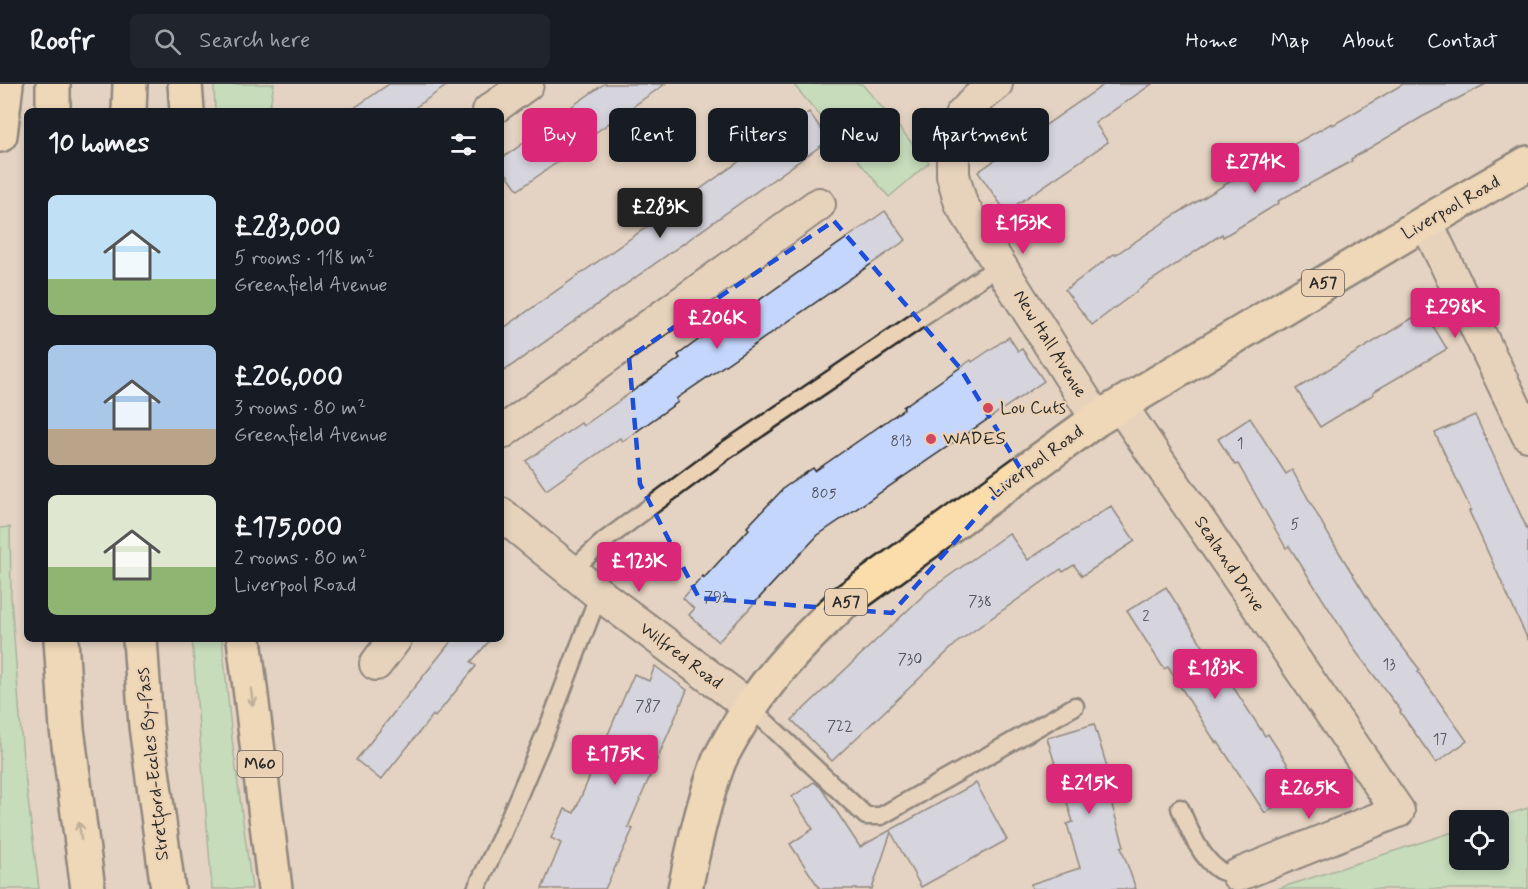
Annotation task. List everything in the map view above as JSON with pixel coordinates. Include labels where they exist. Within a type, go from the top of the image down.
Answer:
[{"type":"highway","points":[[0,135],[6,84]]},
{"type":"highway","points":[[52,108],[53,84]]},
{"type":"highway","points":[[129,84],[129,108]]},
{"type":"highway","points":[[184,84],[187,108]]},
{"type":"highway","name":"Liverpool Road","points":[[685,889],[698,824],[720,759],[750,707],[781,666],[842,604],[1108,412],[1426,222],[1528,164]]},
{"type":"highway","points":[[61,642],[67,729],[88,889]]},
{"type":"highway","name":"Stretford-Eccles By-Pass","points":[[140,642],[146,726],[168,889]]},
{"type":"highway","name":"M60","points":[[244,642],[275,889]]},
{"type":"street","points":[[493,108],[527,84]]},
{"type":"street","name":"New Hall Avenue","points":[[996,84],[961,116],[952,145],[953,175],[961,204],[1000,265],[1108,412]]},
{"type":"street","points":[[504,431],[819,204]]},
{"type":"street","points":[[1426,222],[1528,435]]},
{"type":"street","name":"Sealand Drive","points":[[1108,412],[1398,811],[1238,875]]},
{"type":"street","name":"Wilfred Road","points":[[504,516],[599,594],[750,707]]},
{"type":"street","points":[[376,664],[393,642]]},
{"type":"lane","points":[[571,571],[604,541],[725,451],[1000,265]]},
{"type":"lane","points":[[476,889],[551,720],[599,594]]},
{"type":"lane","points":[[750,707],[866,816],[881,816],[1075,706]]},
{"type":"lane","points":[[1180,808],[1190,831],[1208,860],[1221,872],[1238,875]]},
{"type":"highlighted area","points":[[834,221],[960,368],[1020,468],[892,613],[699,598],[640,484],[629,357]]},
{"type":"green space","points":[[214,84],[274,84],[270,108],[215,108]]},
{"type":"green space","points":[[793,84],[862,84],[882,108],[820,108],[820,116]]},
{"type":"green space","points":[[900,129],[912,143],[912,162],[929,163],[889,197],[859,162],[900,162]]},
{"type":"green space","points":[[10,527],[11,596],[23,759],[39,889],[0,889],[0,528]]},
{"type":"green space","points":[[192,642],[222,642],[232,739],[252,889],[212,889]]},
{"type":"green space","points":[[1528,808],[1528,889],[1277,889],[1449,833],[1449,870],[1509,870],[1509,814]]},
{"type":"building","points":[[389,84],[449,84],[414,108],[354,108]]},
{"type":"building","points":[[604,84],[665,84],[631,108],[609,108],[609,123],[597,132],[597,108],[572,108]]},
{"type":"building","points":[[1105,84],[1152,84],[1095,123],[1108,142],[1006,212],[978,172],[992,162],[1049,162],[1049,123]]},
{"type":"building","points":[[1403,84],[1486,84],[1422,117],[1351,159],[1352,161],[1278,201],[1279,203],[1223,237],[1222,234],[1149,282],[1092,325],[1065,290],[1114,254],[1178,213],[1271,157],[1332,123],[1333,125]]},
{"type":"building","points":[[809,112],[820,127],[820,146],[808,155]]},
{"type":"building","points":[[522,144],[522,162],[557,162],[518,190],[504,170],[504,157]]},
{"type":"building","points":[[738,162],[798,162],[504,371],[504,328]]},
{"type":"building","points":[[885,211],[906,240],[676,399],[678,402],[623,441],[620,438],[546,490],[526,461],[581,423],[583,426],[680,358],[678,355],[705,335],[733,316],[734,318]]},
{"type":"building","points":[[1424,311],[1447,349],[1373,392],[1374,394],[1320,427],[1296,389]]},
{"type":"building","points":[[1009,337],[1018,351],[1022,349],[1044,381],[818,535],[718,642],[689,615],[694,609],[683,598],[703,576],[704,578],[785,487],[813,468],[815,471],[971,360],[972,362]]},
{"type":"building","points":[[1475,415],[1528,531],[1528,640],[1435,433]]},
{"type":"building","points":[[1250,418],[1286,474],[1292,470],[1376,612],[1420,670],[1418,672],[1467,741],[1436,763],[1401,711],[1357,653],[1289,546],[1286,548],[1238,464],[1235,465],[1218,439]]},
{"type":"building","points":[[1111,506],[1135,541],[1082,576],[1074,565],[1063,572],[1061,569],[959,641],[832,761],[792,720],[928,591],[1009,533],[1028,560]]},
{"type":"building","points":[[1166,587],[1214,664],[1217,662],[1265,736],[1268,734],[1303,788],[1265,813],[1218,742],[1216,743],[1168,667],[1164,669],[1127,611]]},
{"type":"building","points":[[451,642],[488,642],[471,662],[476,666],[381,780],[356,760]]},
{"type":"building","points":[[655,666],[687,690],[628,827],[633,829],[605,889],[542,889],[561,843],[551,838],[565,809],[574,813],[634,674],[649,681]]},
{"type":"building","points":[[1094,724],[1117,800],[1111,802],[1124,846],[1121,847],[1136,889],[1032,889],[1031,884],[1080,868],[1067,824],[1073,822],[1047,738]]},
{"type":"building","points":[[814,782],[821,788],[860,847],[976,783],[1007,840],[921,887],[891,832],[872,889],[820,889],[790,844],[813,829],[792,797]]},
{"type":"place","name":"Lou Cuts","points":[[988,408]]},
{"type":"place","name":"WADES","points":[[931,439]]}]
